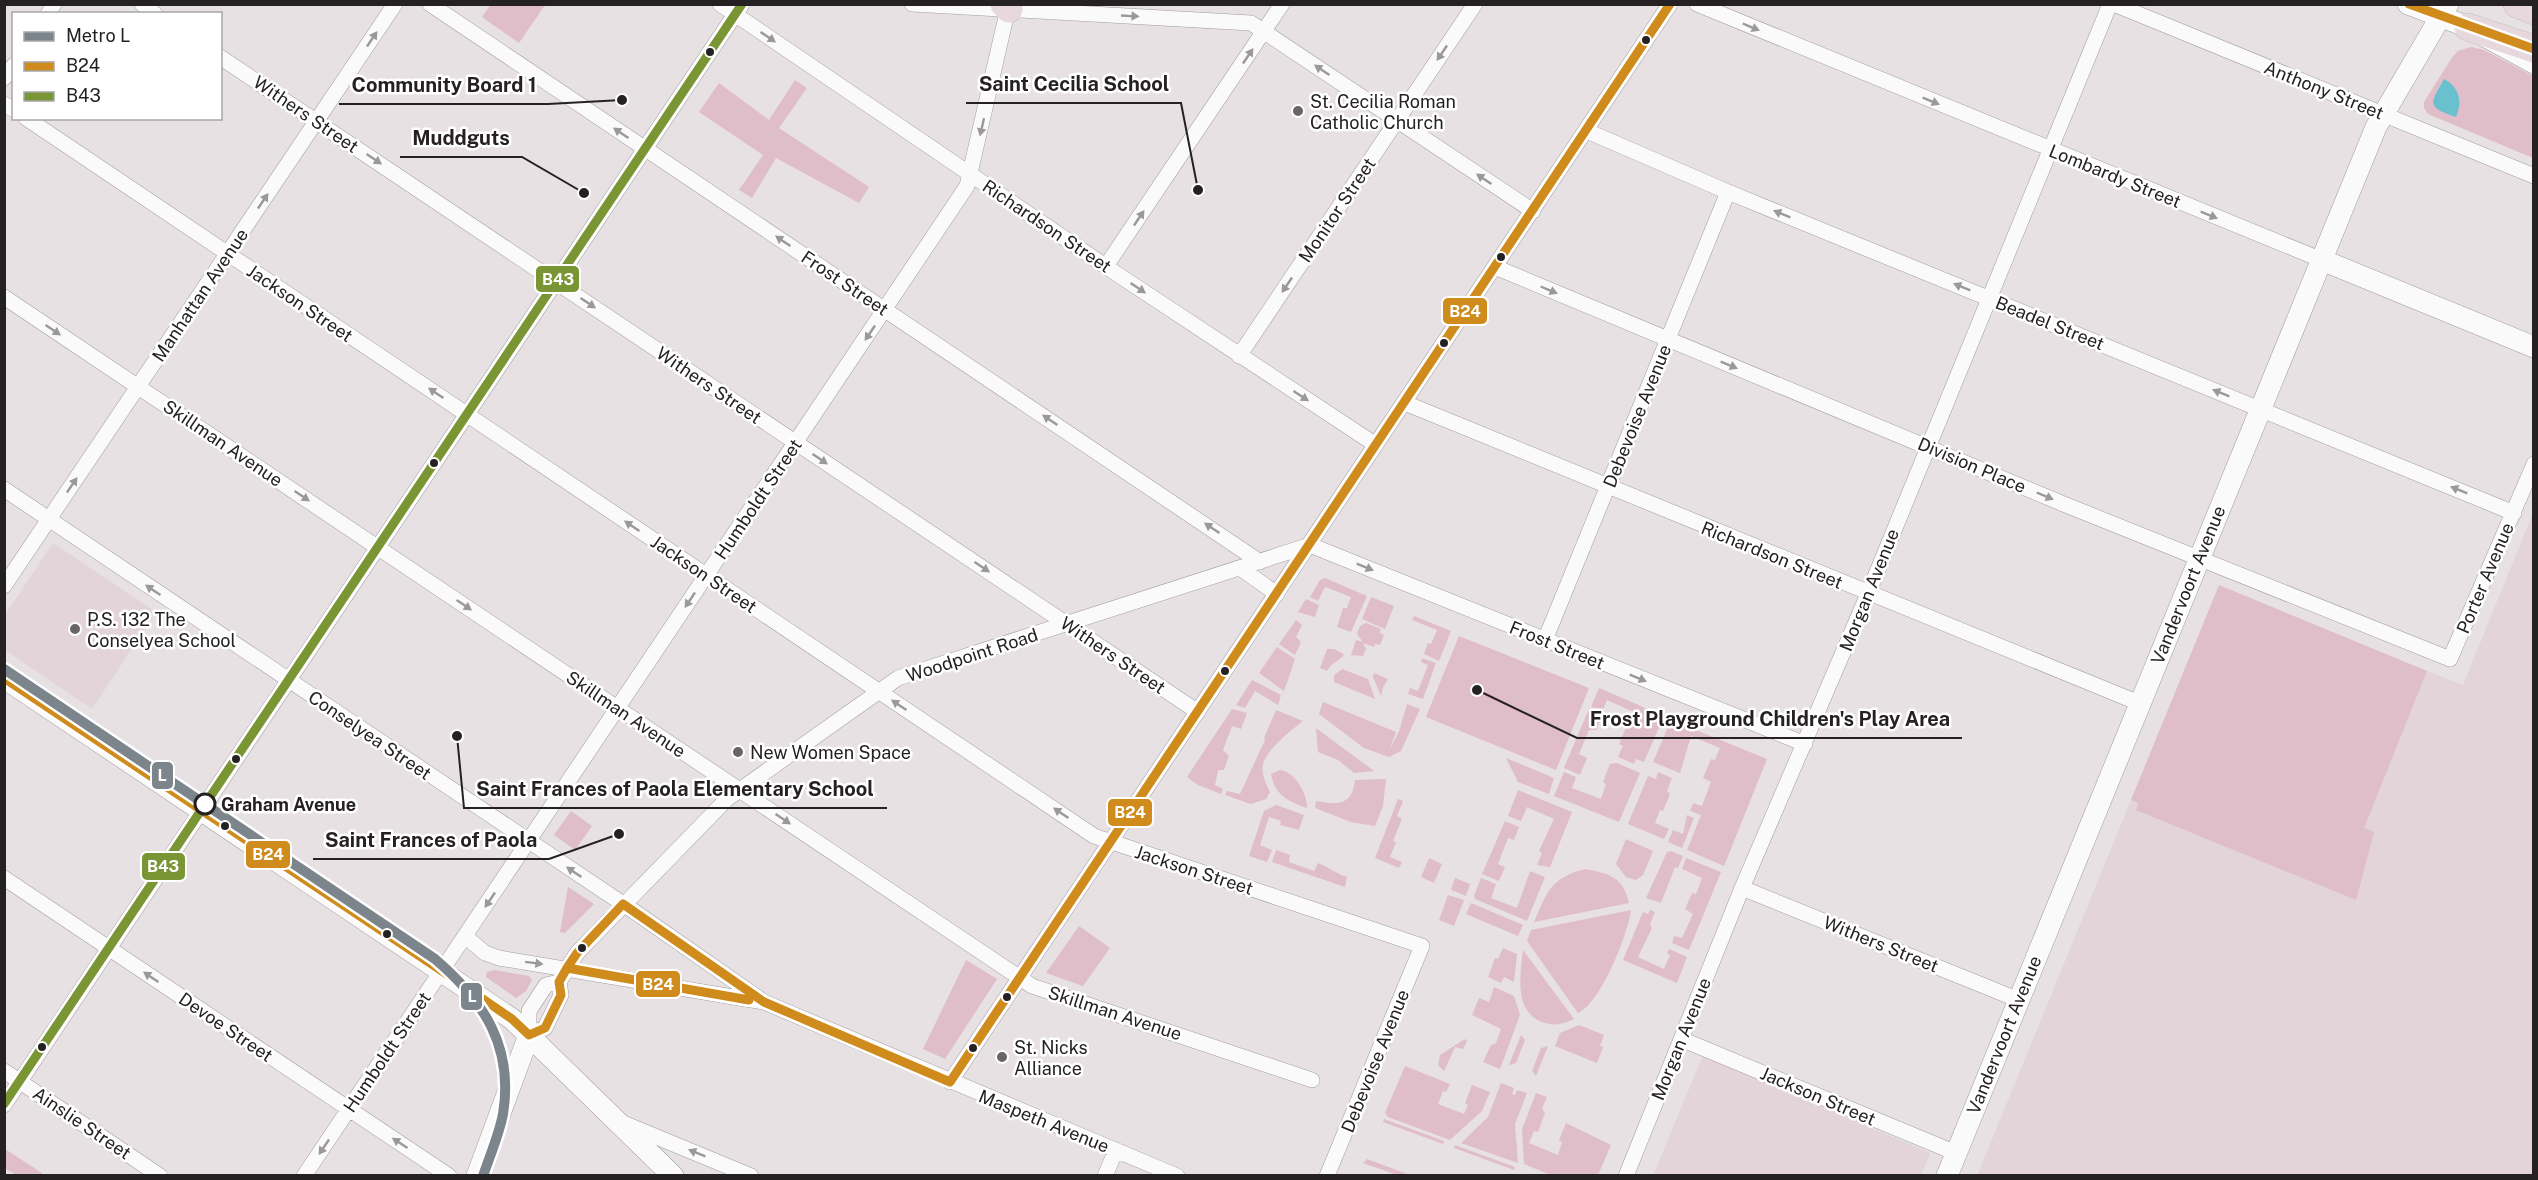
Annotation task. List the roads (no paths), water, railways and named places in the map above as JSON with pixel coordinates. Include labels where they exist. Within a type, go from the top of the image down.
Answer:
[{"type":"highway","points":[[2517,4],[2534,11]]},
{"type":"highway","points":[[2468,27],[2534,49]]},
{"type":"main road","points":[[2408,4],[2444,11],[2468,27],[2534,63]]},
{"type":"main road","name":"Vandervoort Avenue","points":[[1947,1176],[2376,127],[2444,11]]},
{"type":"main road","name":"Lombardy Street","points":[[2322,260],[2534,347]]},
{"type":"main road","points":[[4,678],[512,1019],[673,1176]]},
{"type":"main road","points":[[477,1176],[529,1035]]},
{"type":"street","name":"Manhattan Avenue","points":[[4,586],[395,4]]},
{"type":"street","name":"Frost Street","points":[[430,4],[1260,562]]},
{"type":"street","name":"Richardson Street","points":[[720,4],[739,10],[970,174],[1239,356],[1376,445]]},
{"type":"street","points":[[912,4],[1007,6],[1251,24],[1533,211]]},
{"type":"street","points":[[1106,266],[1282,4]]},
{"type":"street","name":"Monitor Street","points":[[1239,356],[1475,4]]},
{"type":"street","points":[[950,1082],[1670,4]]},
{"type":"street","name":"Lombardy Street","points":[[1697,4],[2322,260]]},
{"type":"street","name":"Morgan Avenue","points":[[1626,1176],[1743,888],[1868,594],[2112,4]]},
{"type":"street","name":"Anthony Street","points":[[2112,4],[2534,176]]},
{"type":"street","name":"Humboldt Street","points":[[304,1176],[967,186],[1007,6]]},
{"type":"street","points":[[4,1105],[739,10]]},
{"type":"street","name":"Withers Street","points":[[222,58],[1198,712]]},
{"type":"street","name":"Jackson Street","points":[[29,120],[1094,836],[1422,946]]},
{"type":"street","name":"Beadel Street","points":[[1587,130],[1728,192],[2514,513]]},
{"type":"street","name":"Debevoise Avenue","points":[[1545,640],[1728,192]]},
{"type":"street","name":"Division Place","points":[[1495,267],[2066,505],[2450,659]]},
{"type":"street","name":"Skillman Avenue","points":[[4,297],[1032,986],[1312,1080]]},
{"type":"street","name":"Richardson Street","points":[[1405,403],[2139,704]]},
{"type":"street","name":"Porter Avenue","points":[[2450,659],[2534,464]]},
{"type":"street","name":"Conselyea Street","points":[[4,489],[623,904],[764,1002]]},
{"type":"street","name":"Frost Street","points":[[1310,545],[1805,744]]},
{"type":"street","name":"Woodpoint Road","points":[[563,975],[546,985],[529,1011],[529,1035],[545,1028],[561,995],[563,975],[577,953],[727,799],[898,678],[1310,545]]},
{"type":"street","points":[[1240,568],[1277,594]]},
{"type":"street","name":"Devoe Street","points":[[4,878],[449,1176]]},
{"type":"street","name":"Withers Street","points":[[1743,888],[2019,1000]]},
{"type":"street","name":"Maspeth Avenue","points":[[466,937],[485,953],[563,975],[764,1002],[1177,1176]]},
{"type":"street","name":"Debevoise Avenue","points":[[1328,1176],[1422,946]]},
{"type":"street","name":"Jackson Street","points":[[1681,1039],[1956,1154]]},
{"type":"street","name":"Ainslie Street","points":[[4,1071],[160,1176]]},
{"type":"street","points":[[616,1119],[751,1176]]},
{"type":"street","points":[[1106,1176],[1116,1150]]},
{"type":"water","points":[[2444,79],[2453,86],[2458,95],[2459,105],[2456,117],[2440,110],[2434,104],[2436,94]]},
{"type":"metro line","name":"L","points":[[4,669],[435,959],[452,975],[468,992],[492,1027],[504,1067],[503,1114],[483,1176]]},
{"type":"place","name":"Community Board 1","points":[[622,100]]},
{"type":"place","name":"St. Cecilia Roman Catholic Church","points":[[1298,111]]},
{"type":"place","name":"Saint Cecilia School","points":[[1198,190]]},
{"type":"place","name":"Muddguts","points":[[584,193]]},
{"type":"place","name":"P.S. 132 The Conselyea School","points":[[75,629]]},
{"type":"place","name":"Frost Playground Children's Play Area","points":[[1477,690]]},
{"type":"place","name":"Saint Frances of Paola Elementary School","points":[[457,736]]},
{"type":"place","name":"New Women Space","points":[[738,752]]},
{"type":"place","name":"Graham Avenue","points":[[205,804]]},
{"type":"place","name":"Saint Frances of Paola","points":[[619,834]]},
{"type":"place","name":"St. Nicks Alliance","points":[[1002,1057]]}]
